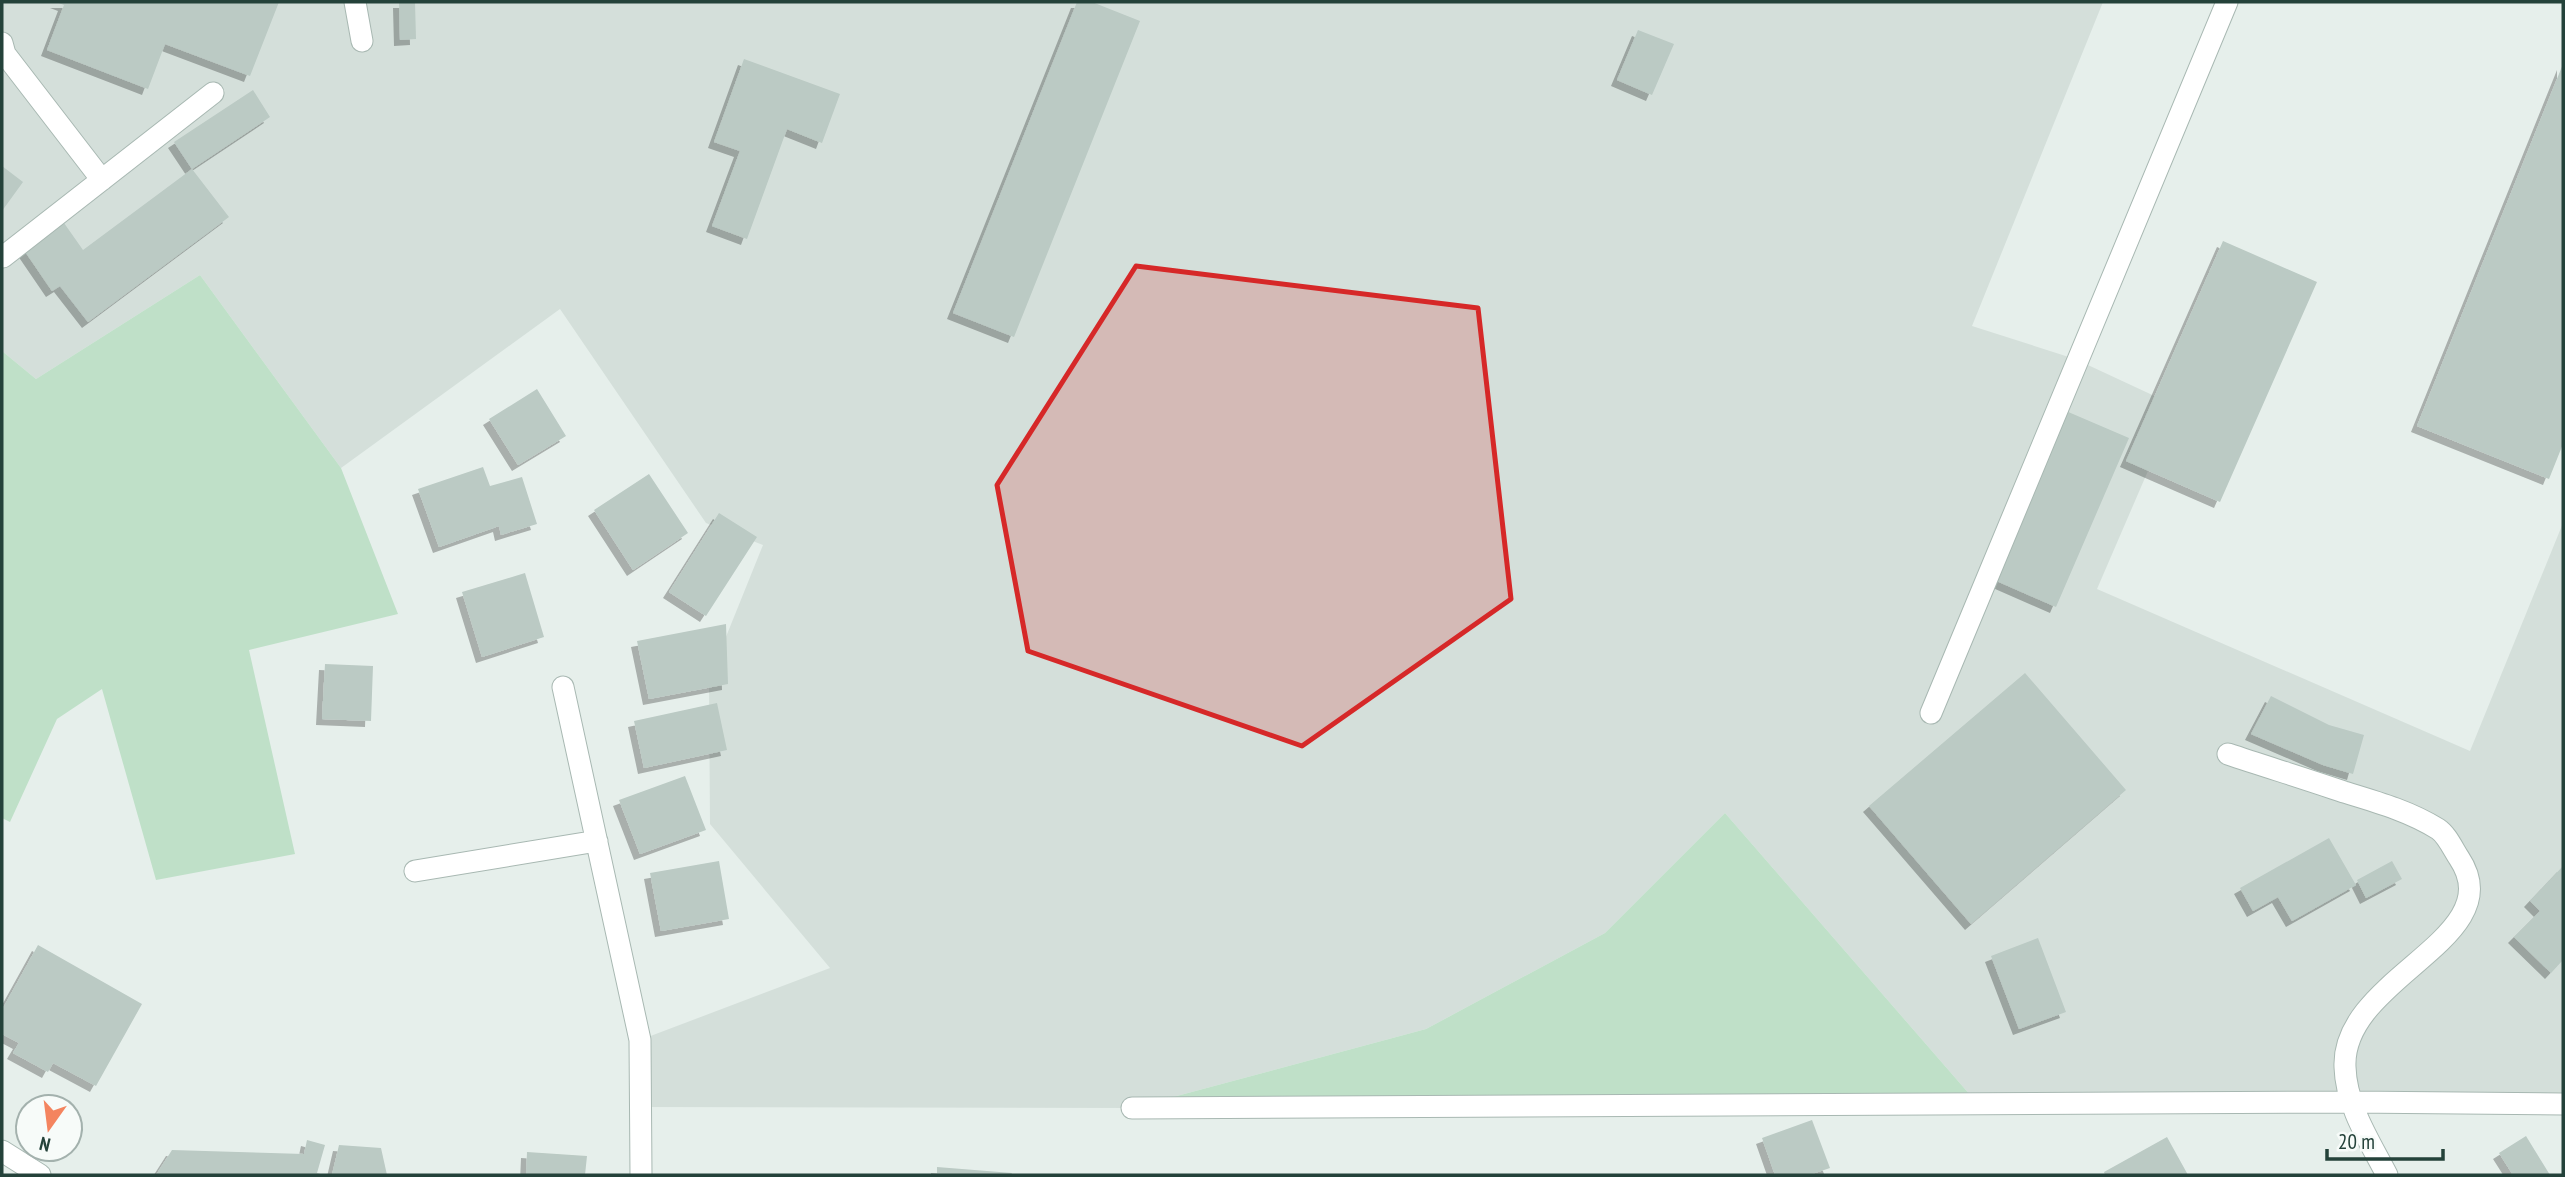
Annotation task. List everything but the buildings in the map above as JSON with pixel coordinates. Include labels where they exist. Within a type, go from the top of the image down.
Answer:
[{"type":"street","points":[[355,2],[362,41]]},
{"type":"street","points":[[1931,713],[2075,359],[2227,2]]},
{"type":"street","points":[[2,43],[5,54],[102,180]]},
{"type":"street","points":[[3,257],[212,93]]},
{"type":"street","points":[[563,687],[640,1040],[641,1175]]},
{"type":"street","points":[[2228,754],[2405,811],[2441,831],[2468,871],[2470,902],[2450,934],[2385,987],[2354,1029],[2344,1066],[2351,1102],[2386,1175]]},
{"type":"street","points":[[415,871],[597,841]]},
{"type":"street","points":[[1132,1108],[2351,1102],[2563,1104]]},
{"type":"street","points":[[2,1151],[40,1175]]},
{"type":"highlighted area","points":[[1136,266],[1478,308],[1511,599],[1302,746],[1028,651],[997,485]]},
{"type":"shaded area","points":[[2,2],[2103,2],[1972,326],[2075,359],[2176,406],[2097,589],[2470,751],[2563,523],[2563,1104],[1978,1104],[1725,813],[1605,933],[1426,1029],[1132,1108],[640,1107],[640,1040],[830,968],[710,824],[709,679],[763,545],[706,523],[560,309],[341,468],[200,275],[36,379],[2,351]]},
{"type":"green space","points":[[200,275],[341,468],[398,614],[249,650],[295,854],[156,880],[102,689],[57,719],[10,822],[2,818],[2,351],[36,379]]},
{"type":"green space","points":[[1725,813],[1978,1104],[1132,1108],[1426,1029],[1605,933]]}]
